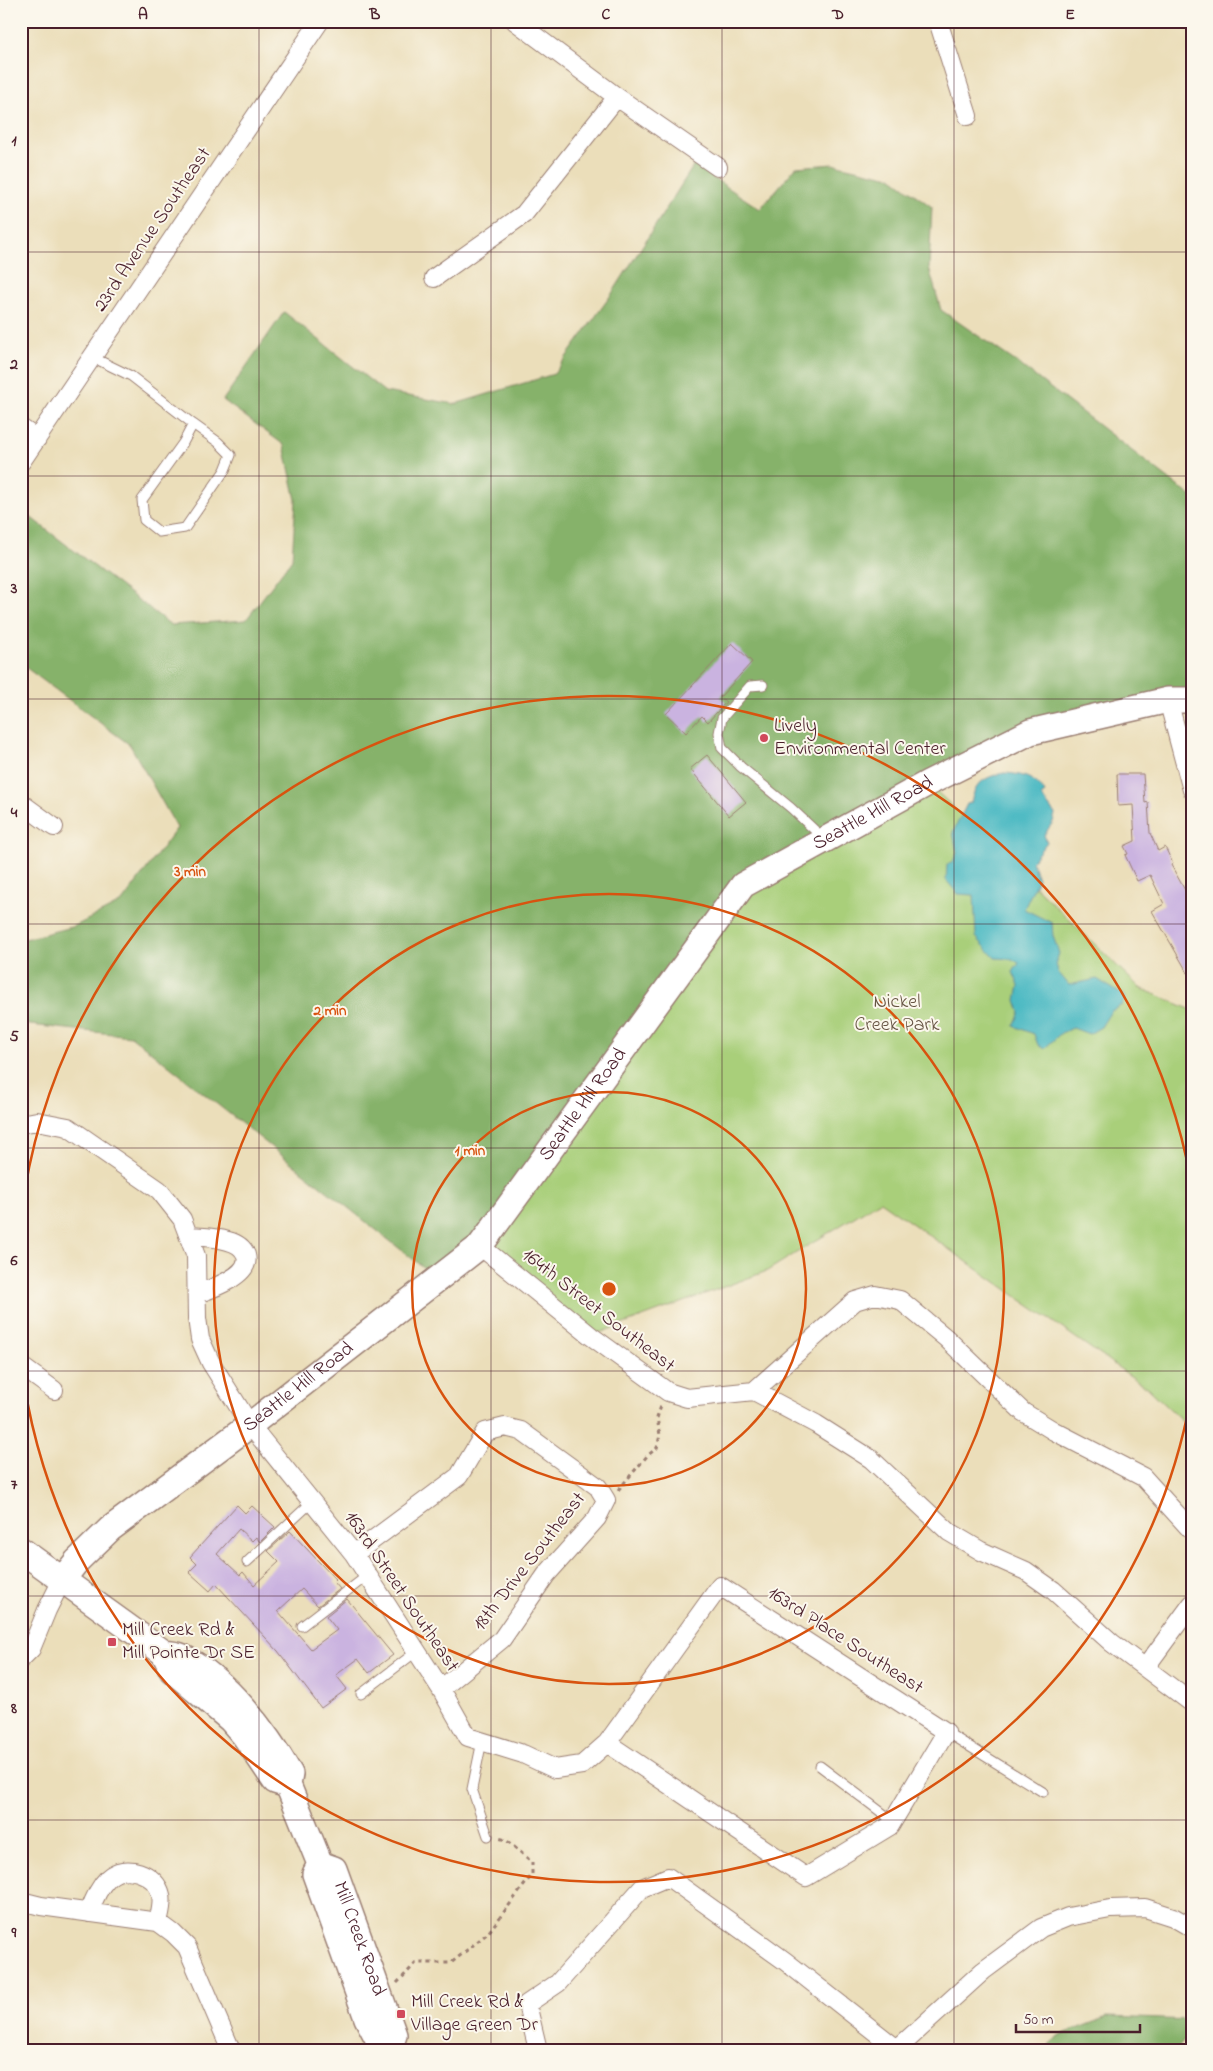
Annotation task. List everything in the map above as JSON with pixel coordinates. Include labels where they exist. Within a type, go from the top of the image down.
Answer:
[{"type":"street","name":"23rd Avenue Southeast","points":[[21,462],[320,21]]},
{"type":"street","points":[[515,21],[616,97],[718,167]]},
{"type":"street","points":[[938,21],[968,116]]},
{"type":"street","points":[[434,278],[524,214],[616,97]]},
{"type":"street","points":[[21,428],[37,439]]},
{"type":"street","points":[[1180,700],[1192,790]]},
{"type":"street","name":"Seattle Hill Road","points":[[62,1580],[77,1561],[110,1529],[250,1425],[480,1246],[743,885],[928,782],[1030,732],[1180,700]]},
{"type":"street","points":[[21,803],[54,827]]},
{"type":"street","name":"163rd Street Southeast","points":[[21,1124],[37,1121],[68,1127],[159,1190],[182,1219],[196,1256],[200,1338],[211,1363],[250,1425],[354,1554],[441,1688],[468,1737],[523,1754],[555,1769],[582,1765],[607,1743],[720,1586]]},
{"type":"street","points":[[189,1236],[229,1241],[240,1246],[247,1260],[233,1278],[197,1294]]},
{"type":"street","name":"164th Street Southeast","points":[[480,1246],[592,1336],[668,1392],[687,1398],[754,1391]]},
{"type":"street","points":[[1192,1531],[1143,1477],[1054,1432],[1023,1412],[946,1338],[900,1300],[876,1295],[855,1301],[754,1391],[816,1424],[871,1459],[949,1532],[981,1551],[1026,1571],[1053,1590],[1112,1644],[1192,1704]]},
{"type":"street","points":[[21,1366],[54,1390]]},
{"type":"street","points":[[354,1554],[459,1476],[485,1432],[505,1426],[522,1431],[598,1487],[606,1500]]},
{"type":"street","name":"18th Drive Southeast","points":[[441,1688],[502,1639],[546,1575],[597,1518],[606,1500]]},
{"type":"street","points":[[21,1550],[62,1580],[48,1607],[31,1648],[21,1658]]},
{"type":"street","name":"Mill Creek Road","points":[[62,1580],[164,1653],[172,1670],[217,1706],[235,1725],[275,1781],[288,1785],[320,1864],[334,1869],[394,2035],[389,2050],[379,2041],[354,1984],[315,1874],[320,1864]]},
{"type":"street","name":"163rd Place Southeast","points":[[720,1586],[946,1732]]},
{"type":"street","points":[[1145,1668],[1192,1604]]},
{"type":"street","points":[[607,1743],[806,1877],[890,1826],[946,1732]]},
{"type":"street","points":[[89,1913],[94,1898],[108,1878],[117,1872],[132,1871],[145,1874],[156,1883],[161,1895],[162,1907],[158,1922]]},
{"type":"street","points":[[538,2050],[527,2004],[558,1983],[642,1888],[668,1877],[785,1961],[896,2049],[983,1971],[1040,1928],[1076,1915],[1110,1909],[1145,1908],[1173,1917],[1192,1928]]},
{"type":"street","points":[[21,1901],[41,1906],[158,1922],[174,1933],[186,1947],[231,2050]]},
{"type":"lane","points":[[92,357],[131,376],[218,442],[231,455],[225,470],[185,528],[159,532],[144,520],[142,500],[183,444],[193,424]]},
{"type":"lane","points":[[763,684],[750,686],[722,718],[719,733],[722,748],[741,767],[791,808],[825,840]]},
{"type":"lane","points":[[247,1562],[312,1502]]},
{"type":"lane","points":[[302,1626],[368,1575]]},
{"type":"lane","points":[[361,1694],[417,1652]]},
{"type":"lane","points":[[946,1732],[1043,1792]]},
{"type":"lane","points":[[482,1741],[472,1789],[488,1836]]},
{"type":"lane","points":[[820,1766],[893,1821]]},
{"type":"path","points":[[606,1500],[620,1489],[656,1448],[660,1435],[657,1418],[668,1392]]},
{"type":"path","points":[[380,1998],[384,1997],[416,1963],[451,1963],[488,1932],[532,1875],[532,1862],[506,1840],[488,1836]]},
{"type":"green space","points":[[833,164],[891,177],[932,207],[929,268],[941,310],[1019,364],[1192,497],[1192,700],[1030,732],[743,885],[480,1246],[438,1279],[131,1036],[21,1024],[21,940],[75,926],[122,902],[177,828],[130,745],[21,664],[21,510],[171,625],[246,620],[292,559],[296,500],[284,445],[223,400],[284,312],[385,392],[455,404],[554,374],[611,295],[694,165],[760,209],[796,167]]},
{"type":"green space","name":"Nickel Creek Park","points":[[928,783],[1140,988],[1192,1010],[1192,1430],[1149,1389],[880,1201],[767,1271],[591,1336],[480,1246],[743,885]]},
{"type":"green space","points":[[1107,2017],[1192,2020],[1192,2032],[1176,2050],[1046,2050],[1058,2036]]},
{"type":"water","points":[[1004,773],[1027,777],[1037,783],[1045,793],[1041,796],[1055,814],[1053,822],[1044,835],[1047,842],[1032,861],[1038,879],[1024,909],[1052,923],[1053,936],[1059,953],[1056,963],[1058,972],[1069,985],[1097,979],[1126,997],[1122,1005],[1111,1011],[1101,1027],[1089,1034],[1073,1028],[1061,1033],[1044,1049],[1038,1045],[1034,1034],[1014,1026],[1020,1012],[1016,1000],[1019,986],[1013,972],[1019,963],[1012,959],[995,958],[976,937],[974,895],[958,894],[946,880],[947,865],[953,861],[957,853],[953,832],[967,804],[971,803],[975,790],[982,782]]},
{"type":"building","points":[[732,643],[752,662],[720,697],[726,702],[708,722],[702,716],[686,733],[666,714]]},
{"type":"building","points":[[707,755],[746,802],[729,816],[690,769]]},
{"type":"building","points":[[1117,774],[1143,774],[1145,803],[1148,802],[1150,833],[1158,851],[1165,847],[1173,864],[1171,865],[1191,901],[1184,906],[1192,919],[1192,980],[1152,911],[1164,904],[1150,875],[1137,881],[1125,855],[1128,854],[1124,846],[1135,841],[1133,805],[1118,806]]},
{"type":"building","points":[[237,1505],[245,1513],[252,1506],[275,1527],[260,1542],[256,1537],[252,1541],[239,1529],[217,1554],[240,1575],[243,1572],[254,1585],[279,1562],[268,1551],[290,1531],[336,1580],[334,1582],[340,1589],[318,1606],[302,1589],[278,1611],[311,1649],[337,1630],[326,1616],[347,1599],[393,1655],[369,1673],[358,1659],[336,1675],[347,1689],[321,1708],[278,1651],[216,1584],[210,1591],[189,1572],[197,1564],[190,1557]]},
{"type":"place","name":"Lively Environmental Center","points":[[764,738]]},
{"type":"place","name":"Mill Creek Rd & Mill Pointe Dr SE","points":[[112,1642]]},
{"type":"place","name":"Mill Creek Rd & Village Green Dr","points":[[401,2014]]}]
